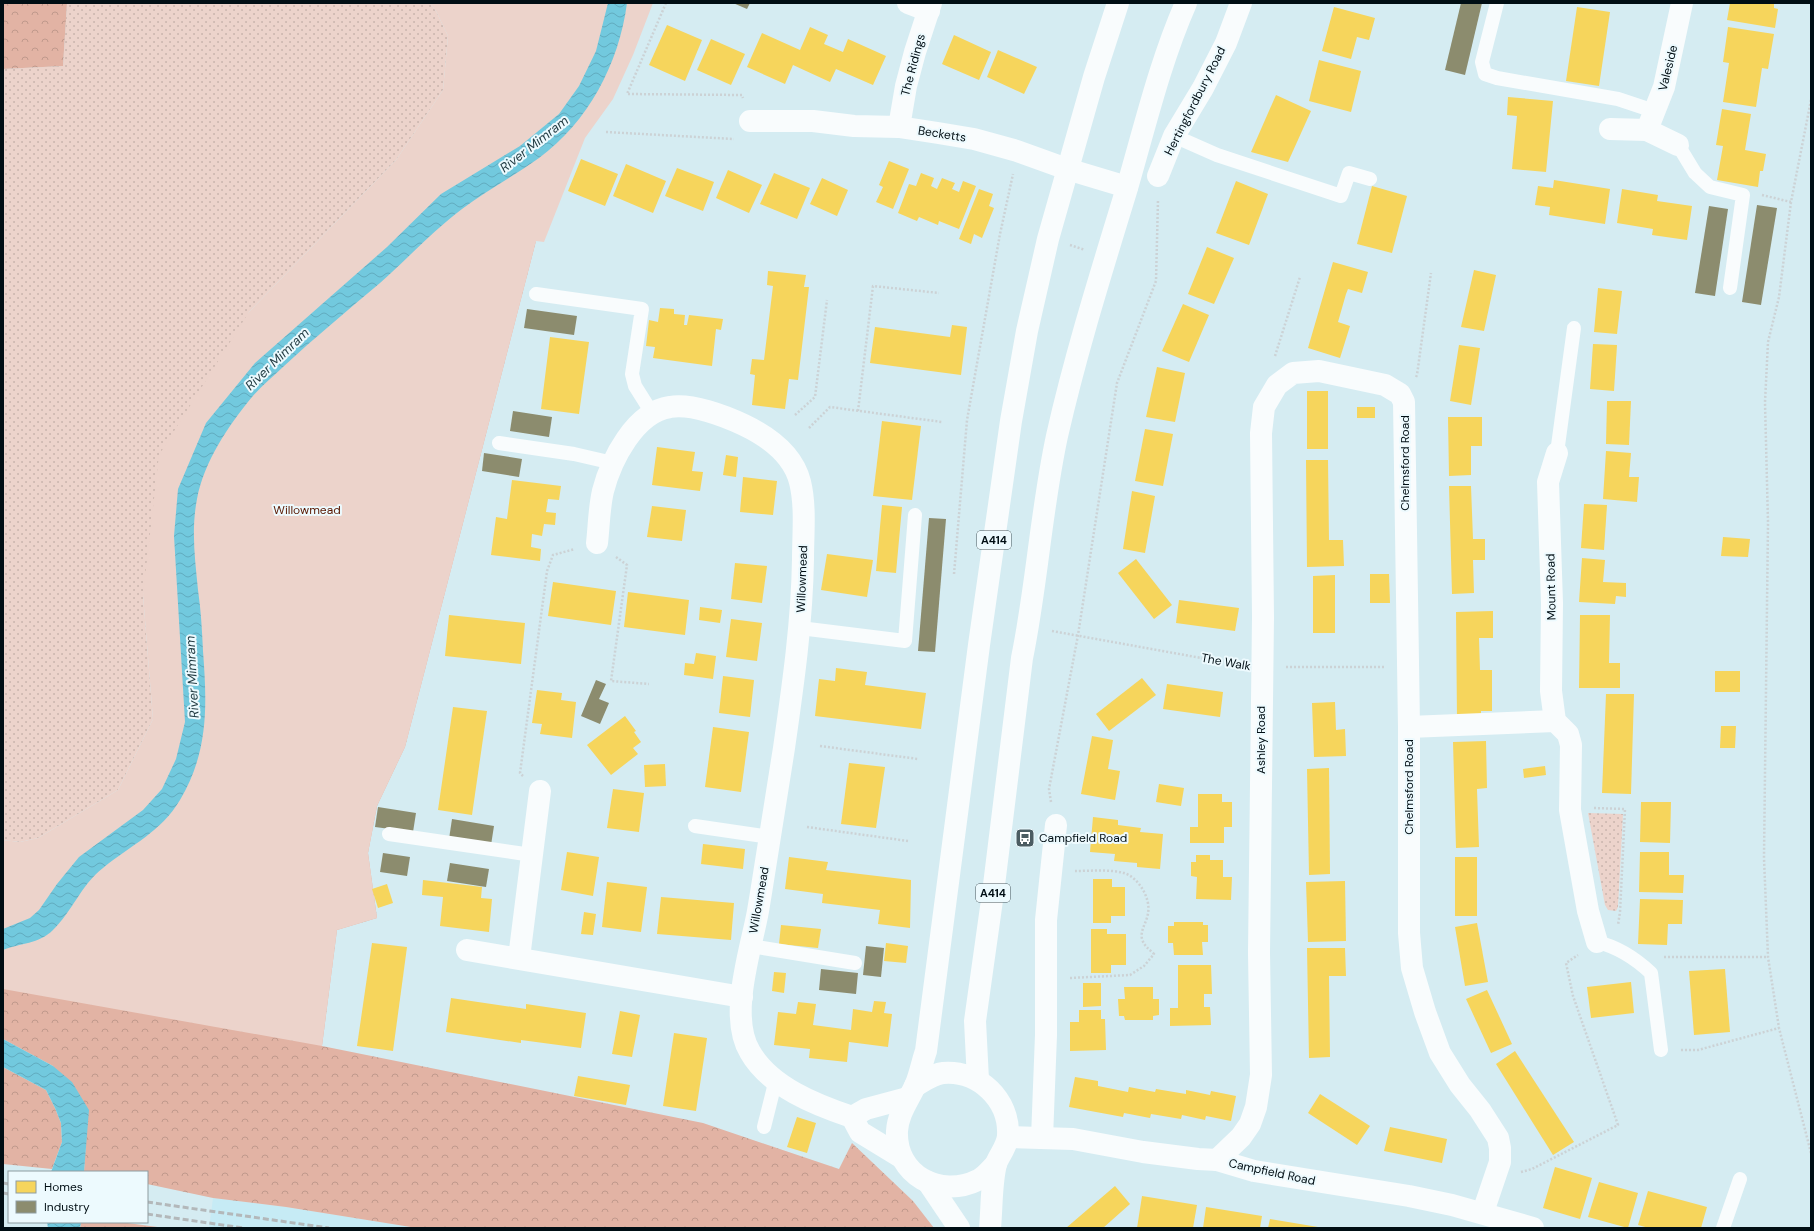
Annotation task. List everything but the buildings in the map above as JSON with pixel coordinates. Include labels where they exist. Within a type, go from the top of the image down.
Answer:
[{"type":"main road","points":[[908,3],[930,7]]},
{"type":"main road","name":"A414","points":[[911,1092],[926,1051],[947,883],[1011,421],[1046,244],[1094,77],[1118,3]]},
{"type":"main road","name":"A414","points":[[978,1080],[975,1021],[993,893],[1022,658],[1057,437],[1101,272],[1152,99],[1186,3]]},
{"type":"main road","name":"Hertingfordbury Road","points":[[1158,176],[1174,136],[1203,88],[1226,43],[1241,3]]},
{"type":"main road","name":"Valeside","points":[[1651,121],[1664,87],[1682,3]]},
{"type":"main road","name":"The Ridings","points":[[899,127],[909,72],[930,7]]},
{"type":"main road","name":"Becketts","points":[[750,121],[813,121],[854,126],[899,127],[974,139],[1018,151],[1067,169],[1127,187]]},
{"type":"main road","points":[[1610,129],[1651,121],[1678,145]]},
{"type":"main road","name":"Ashley Road","points":[[1218,1160],[1242,1137],[1250,1124],[1256,1107],[1261,1076],[1259,953],[1261,668],[1263,617],[1261,433],[1264,407],[1277,385],[1293,373],[1319,371],[1347,376],[1385,385],[1400,394]]},
{"type":"main road","name":"Chelmsford Road","points":[[1400,394],[1404,402],[1405,417],[1405,562],[1409,727],[1409,934],[1412,968],[1425,1012],[1440,1053],[1460,1085],[1480,1110],[1498,1138],[1500,1162],[1483,1212]]},
{"type":"main road","name":"Willowmead","points":[[597,542],[603,493],[613,463],[627,438],[652,412],[670,406],[685,407],[709,412],[744,425],[766,437],[780,447],[793,463],[800,481],[803,502],[803,578],[800,628],[770,837],[742,997],[741,1029],[750,1052],[768,1074],[792,1091],[826,1108],[852,1117]]},
{"type":"main road","name":"Mount Road","points":[[1555,721],[1551,691],[1552,603],[1548,482],[1557,453]]},
{"type":"main road","points":[[1409,727],[1555,721],[1568,734],[1571,745],[1570,810],[1588,911],[1605,944]]},
{"type":"main road","points":[[518,958],[540,791]]},
{"type":"main road","points":[[1042,1138],[1046,920],[1056,825]]},
{"type":"main road","points":[[467,950],[742,997]]},
{"type":"main road","points":[[901,1157],[860,1132],[852,1117],[866,1109],[911,1092],[932,1076],[942,1073],[962,1074],[978,1080],[997,1097],[1006,1115],[1008,1137],[996,1164],[990,1228]]},
{"type":"main road","points":[[911,1092],[898,1128],[897,1142],[901,1157],[912,1172],[928,1182],[947,1187],[960,1186],[979,1179],[996,1164]]},
{"type":"main road","name":"Campfield Road","points":[[1008,1137],[1073,1139],[1143,1152],[1218,1160],[1254,1171],[1409,1196],[1483,1212],[1533,1228]]},
{"type":"main road","points":[[928,1182],[959,1228]]},
{"type":"lane","points":[[1497,3],[1482,62],[1485,74],[1498,78],[1618,99],[1651,121]]},
{"type":"lane","points":[[1174,136],[1217,155],[1342,196],[1349,173],[1370,179]]},
{"type":"lane","points":[[1678,145],[1695,173],[1710,187],[1743,196],[1730,288]]},
{"type":"lane","points":[[536,294],[642,309],[632,374],[635,386],[652,412]]},
{"type":"lane","points":[[1557,453],[1574,328]]},
{"type":"lane","points":[[499,443],[574,454],[613,463]]},
{"type":"lane","points":[[800,628],[906,641],[915,516]]},
{"type":"lane","points":[[695,826],[770,837]]},
{"type":"lane","points":[[389,834],[532,855]]},
{"type":"lane","points":[[1605,944],[1640,963],[1651,973],[1661,1050]]},
{"type":"lane","points":[[751,946],[855,963]]},
{"type":"lane","points":[[764,1127],[776,1080]]},
{"type":"lane","points":[[1724,1228],[1740,1180]]},
{"type":"path","points":[[606,132],[745,140],[750,121],[742,95],[627,94],[666,3]]},
{"type":"path","points":[[1811,100],[1792,202],[1779,297],[1768,342],[1765,402],[1768,522],[1764,858],[1768,957],[1779,1028],[1811,1153]]},
{"type":"path","points":[[954,574],[967,420],[1000,234],[1015,167]]},
{"type":"path","points":[[1056,825],[1048,789],[1078,635],[1118,383],[1156,281],[1158,176]]},
{"type":"path","points":[[1743,196],[1758,194],[1792,202]]},
{"type":"path","points":[[1066,244],[1091,252]]},
{"type":"path","points":[[1400,394],[1418,376],[1431,273]]},
{"type":"path","points":[[1277,385],[1272,364],[1300,277]]},
{"type":"path","points":[[858,411],[873,286],[939,293]]},
{"type":"path","points":[[795,415],[815,397],[827,300]]},
{"type":"path","points":[[809,428],[830,407],[942,422]]},
{"type":"path","points":[[540,791],[520,773],[547,571],[553,555],[597,542],[627,564],[611,681],[648,684]]},
{"type":"path","name":"The Walk","points":[[1047,630],[1261,668],[1408,666]]},
{"type":"path","points":[[820,746],[918,759]]},
{"type":"path","points":[[1495,1177],[1532,1169],[1618,1125],[1573,996],[1566,964],[1605,944],[1620,912],[1625,809],[1585,807],[1570,810]]},
{"type":"path","points":[[807,827],[908,841]]},
{"type":"path","points":[[1046,979],[1130,975],[1144,966],[1154,954],[1144,945],[1142,939],[1142,932],[1149,910],[1147,900],[1143,889],[1133,878],[1126,873],[1118,872],[1050,871]]},
{"type":"path","points":[[1640,963],[1662,957],[1768,957]]},
{"type":"path","points":[[1661,1050],[1698,1050],[1779,1028]]},
{"type":"shaded area","points":[[213,1198],[286,1207],[417,1228],[209,1228]]},
{"type":"green space","points":[[3,3],[67,3],[63,66],[3,69]]},
{"type":"green space","points":[[67,3],[430,3],[436,11],[448,36],[443,90],[396,160],[249,312],[143,595],[153,719],[118,790],[38,838],[20,842],[3,840],[3,69],[63,66]]},
{"type":"green space","name":"Willowmead","points":[[430,3],[653,3],[633,55],[613,99],[585,138],[544,242],[536,241],[405,747],[377,806],[368,853],[377,918],[337,930],[322,1046],[3,989],[3,840],[20,842],[38,838],[118,790],[153,719],[143,595],[159,455],[249,312],[396,160],[443,90],[448,36],[436,11]]},
{"type":"green space","points":[[536,241],[405,747],[377,806],[368,853],[377,918],[337,930],[322,1046],[703,1123],[839,1169],[852,1143],[913,1201],[934,1228],[417,1228],[286,1207],[213,1198],[148,1184],[148,1171],[84,1171],[86,1142],[53,1066],[3,1039],[3,950]]},
{"type":"green space","points":[[1588,813],[1623,814],[1618,907],[1616,911],[1608,910],[1605,905]]},
{"type":"green space","points":[[3,1067],[46,1090],[55,1108],[61,1123],[62,1142],[52,1169],[3,1164]]},
{"type":"green space","points":[[81,1223],[128,1223],[165,1228],[80,1228]]},
{"type":"water","name":"River Mimram","points":[[608,3],[627,3],[617,48],[609,69],[598,90],[586,109],[557,144],[520,171],[471,202],[441,226],[380,283],[263,385],[243,408],[226,432],[205,472],[200,485],[195,511],[194,544],[202,628],[205,709],[201,746],[189,782],[180,800],[164,821],[155,830],[95,875],[60,923],[48,935],[36,941],[3,950],[3,929],[30,918],[39,910],[57,884],[79,857],[143,810],[162,789],[176,759],[185,722],[174,536],[178,489],[206,423],[255,363],[387,247],[441,194],[520,146],[559,114],[579,86],[596,51]]},
{"type":"water","points":[[3,1039],[53,1066],[72,1082],[89,1110],[84,1171],[51,1171],[62,1142],[61,1123],[55,1108],[46,1090],[3,1067]]},
{"type":"water","points":[[47,1223],[81,1223],[80,1228],[48,1228]]},
{"type":"railway","points":[[3,1183],[8,1184]]},
{"type":"railway","points":[[3,1193],[8,1194]]},
{"type":"railway","points":[[148,1202],[329,1228]]},
{"type":"railway","points":[[148,1214],[243,1228]]},
{"type":"place","name":"Campfield Road","points":[[1025,838]]}]
